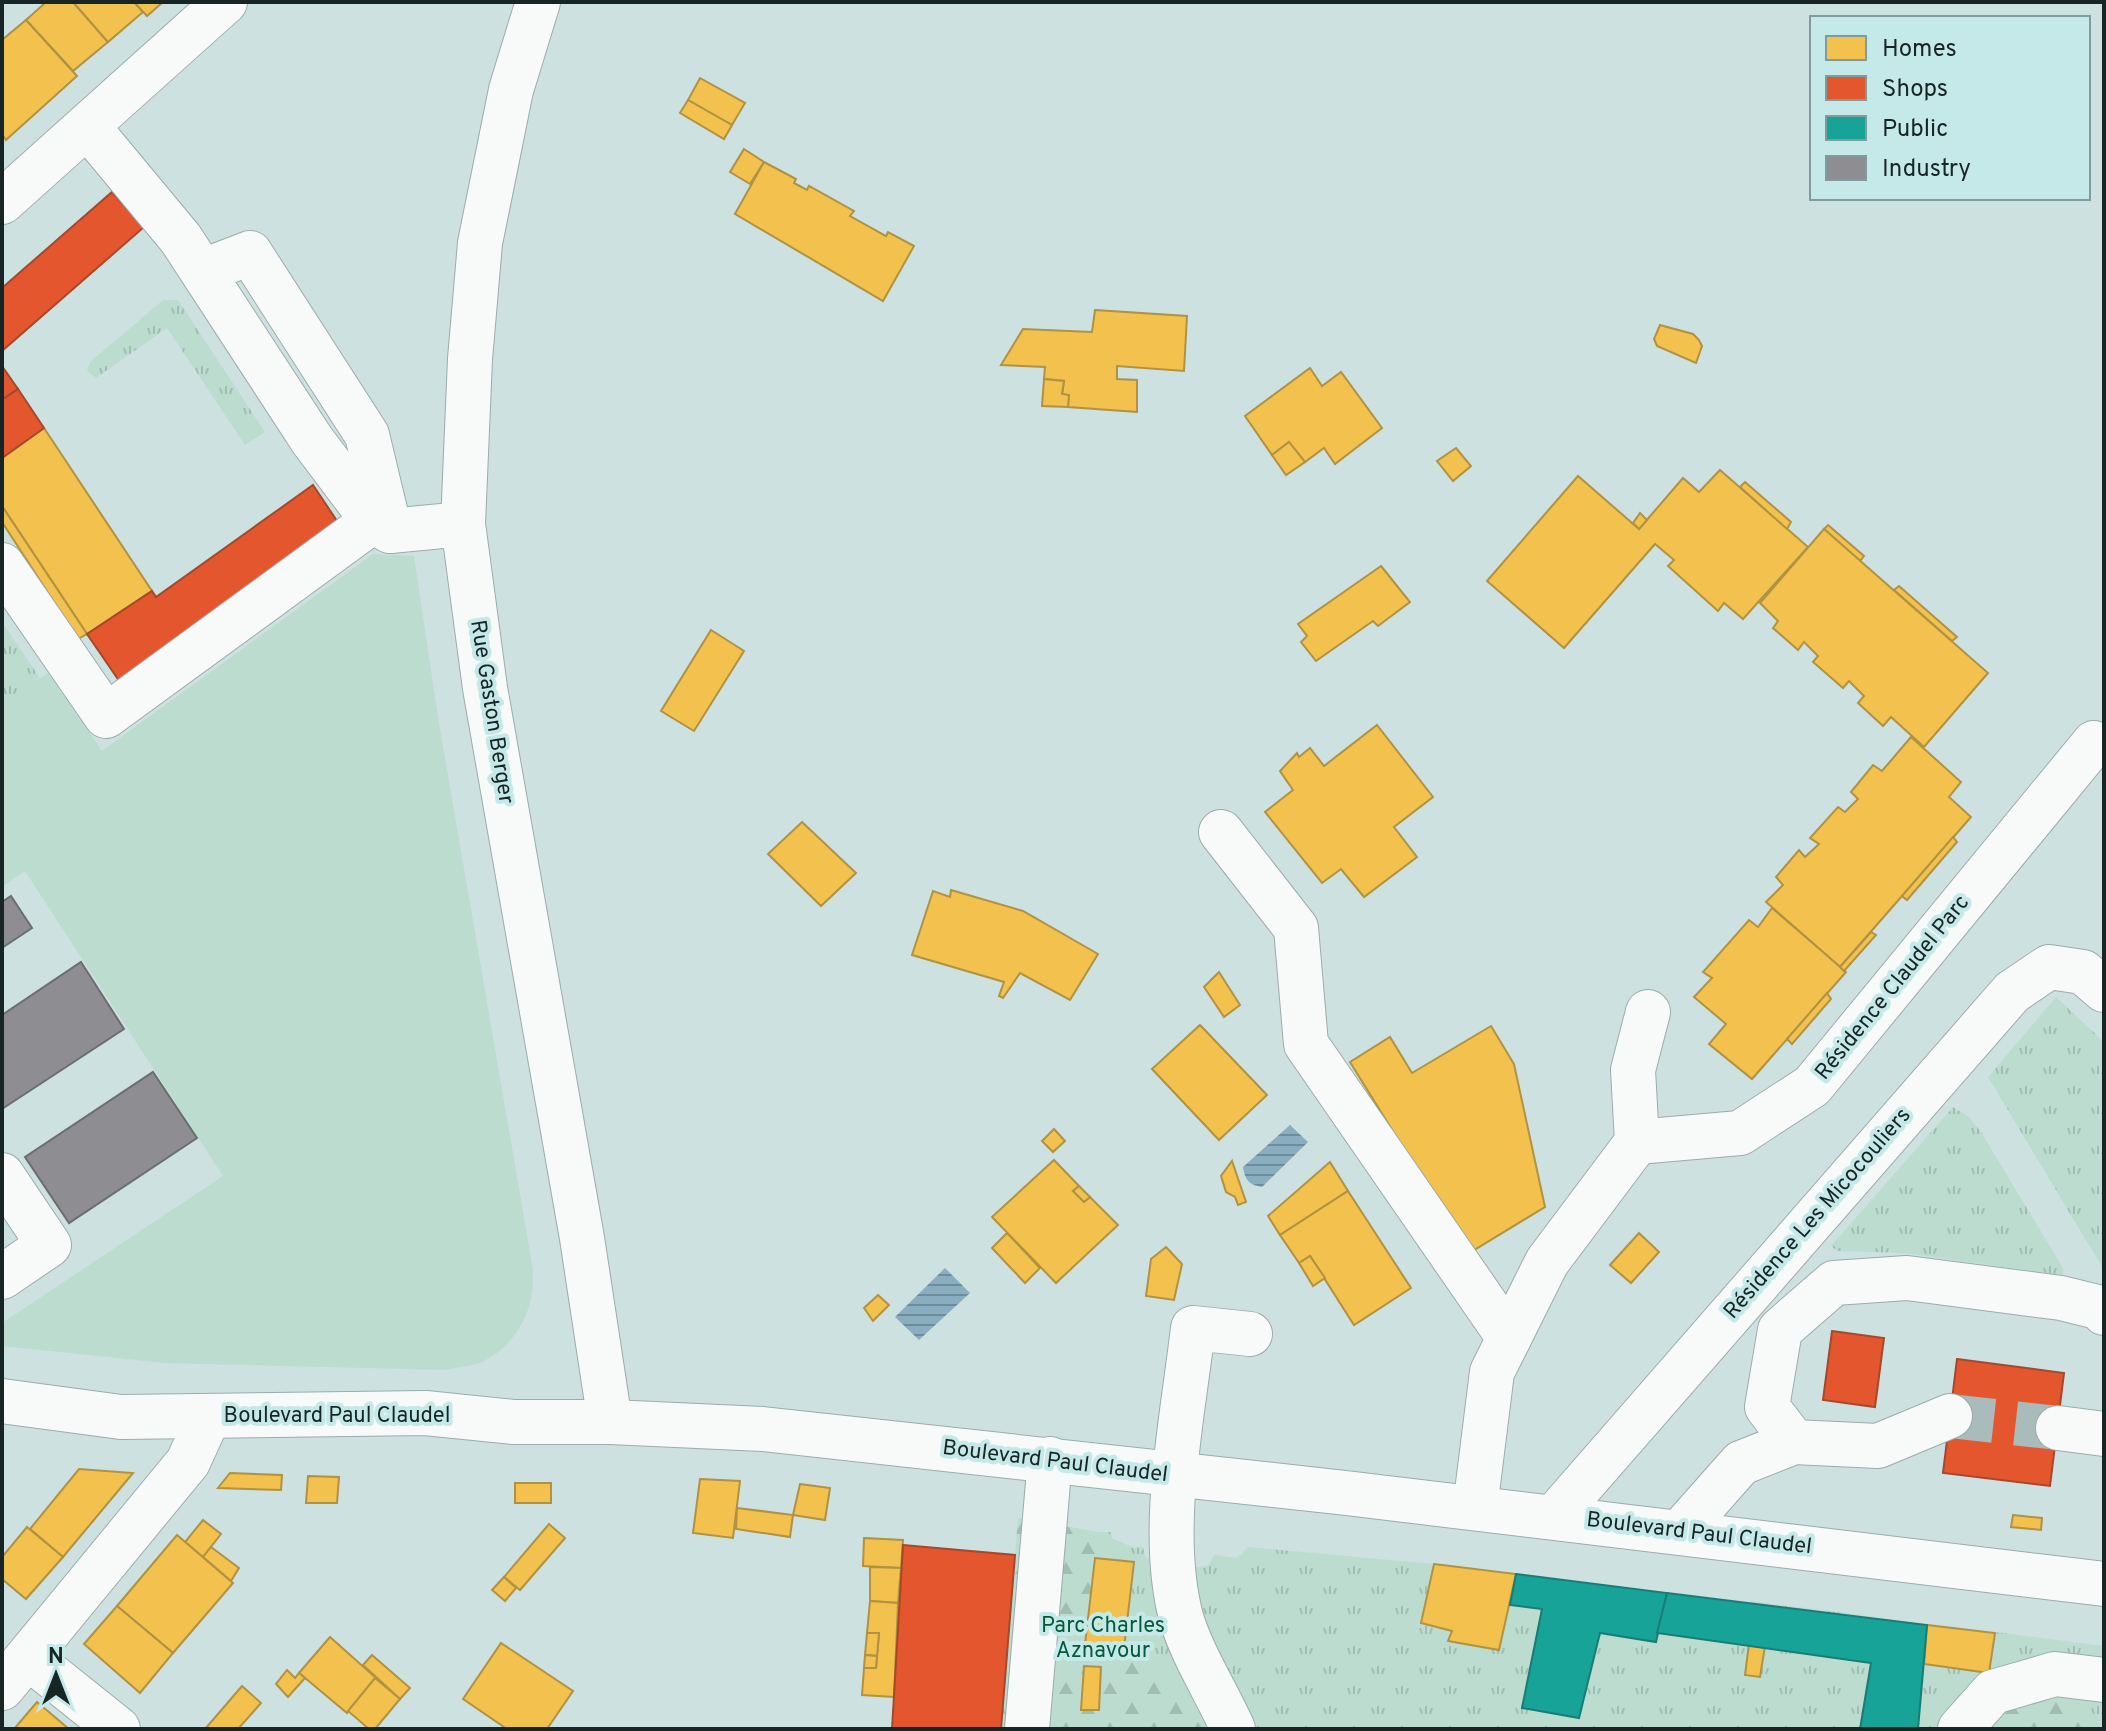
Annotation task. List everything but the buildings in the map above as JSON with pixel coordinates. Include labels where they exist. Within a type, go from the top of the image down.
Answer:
[{"type":"street","points":[[2,202],[225,2]]},
{"type":"street","name":"Rue Gaston Berger","points":[[538,2],[511,90],[480,243],[470,359],[463,524],[485,688],[582,1238],[610,1422]]},
{"type":"street","points":[[88,127],[181,239],[312,440],[382,526]]},
{"type":"street","points":[[203,271],[250,253],[367,435],[382,526]]},
{"type":"street","points":[[2,565],[106,716],[382,526],[463,524]]},
{"type":"street","name":"Résidence Claudel Parc","points":[[1637,1142],[1740,1133],[1812,1086],[2094,743]]},
{"type":"street","points":[[1221,832],[1296,928],[1306,1044],[1509,1338]]},
{"type":"street","name":"Résidence Les Micocouliers","points":[[1554,1517],[2012,992],[2049,967],[2083,972],[2104,990]]},
{"type":"street","points":[[1475,1508],[1492,1372],[1547,1262],[1637,1142],[1633,1070],[1648,1012]]},
{"type":"street","points":[[2,1175],[49,1245],[2,1277]]},
{"type":"street","points":[[1794,1442],[1767,1407],[1780,1330],[1834,1283],[1907,1278],[2061,1298],[2101,1308],[2104,1313]]},
{"type":"street","points":[[1233,1729],[1182,1618],[1172,1561],[1176,1477],[1193,1328],[1250,1334]]},
{"type":"street","name":"Boulevard Paul Claudel","points":[[2,1401],[103,1416],[425,1413],[513,1422],[610,1422],[763,1429],[1554,1517],[2104,1584]]},
{"type":"street","points":[[118,1729],[15,1672],[188,1462],[209,1416]]},
{"type":"street","points":[[1680,1532],[1741,1463],[1794,1442],[1878,1446],[1950,1416]]},
{"type":"street","points":[[1027,1729],[1050,1459]]},
{"type":"street","points":[[1960,1729],[1993,1692],[2055,1674],[2104,1680]]},
{"type":"green space","points":[[163,300],[178,300],[265,432],[245,445],[167,328],[96,378],[87,371],[90,362]]},
{"type":"green space","points":[[373,554],[414,556],[438,717],[532,1264],[532,1293],[524,1320],[497,1353],[480,1363],[446,1370],[165,1363],[2,1346],[2,1323],[223,1176],[25,871],[2,887],[2,703],[48,673],[102,751]]},
{"type":"green space","points":[[2,622],[40,678],[2,703]]},
{"type":"green space","points":[[2056,997],[2104,1042],[2104,1270],[1988,1077]]},
{"type":"green space","points":[[1953,1107],[1969,1117],[1981,1132],[2063,1268],[2063,1275],[1904,1253],[1837,1251],[1831,1246]]},
{"type":"green space","points":[[1018,1518],[1099,1532],[1081,1710],[1099,1710],[1101,1667],[1129,1653],[1242,1729],[1001,1729]]},
{"type":"green space","name":"Parc Charles Aznavour","points":[[1099,1532],[1111,1532],[1112,1538],[1134,1548],[1143,1547],[1145,1556],[1154,1563],[1203,1567],[1209,1565],[1214,1555],[1237,1558],[1248,1547],[1434,1564],[2104,1646],[2104,1729],[1001,1729]]},
{"type":"green space","points":[[2058,1688],[2093,1690],[2090,1729],[1972,1729],[1975,1724]]},
{"type":"water","points":[[1290,1125],[1308,1142],[1262,1187],[1251,1183],[1246,1179],[1243,1167]]},
{"type":"water","points":[[945,1268],[970,1293],[919,1340],[895,1317]]},
{"type":"tunnel","points":[[1950,1416],[2058,1428]]}]
